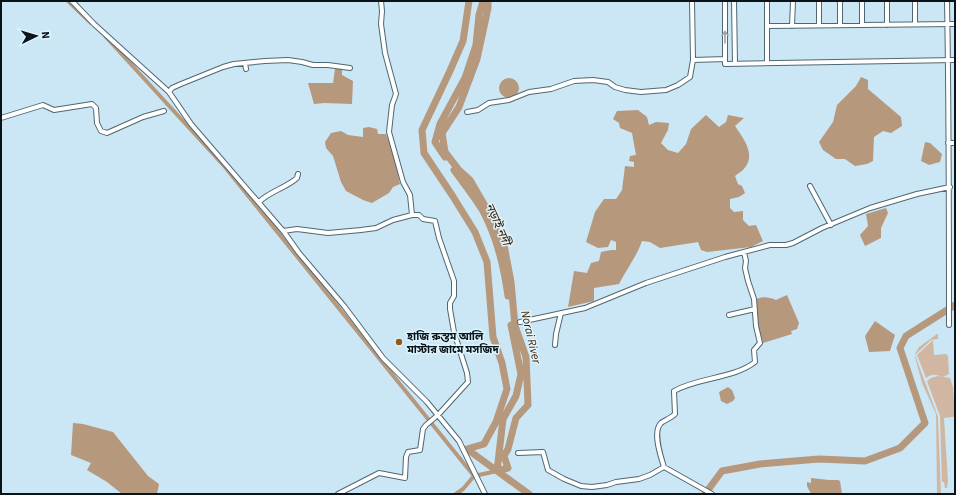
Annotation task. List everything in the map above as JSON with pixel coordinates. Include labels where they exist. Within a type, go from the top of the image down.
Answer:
[{"type":"street","points":[[72,1],[94,24],[169,92],[191,124],[283,231],[299,253],[344,306],[383,358],[438,415],[462,446],[485,494]]},
{"type":"street","points":[[381,1],[385,53],[396,94],[391,110],[389,132],[403,182],[410,195],[412,215]]},
{"type":"street","points":[[467,112],[478,110],[489,103],[506,101],[529,92],[551,89],[574,81],[592,80],[608,82],[615,87],[640,92],[666,90],[678,85],[690,77],[693,60],[692,1]]},
{"type":"street","points":[[725,1],[725,64],[955,60]]},
{"type":"street","points":[[734,1],[735,64]]},
{"type":"street","points":[[767,1],[767,63]]},
{"type":"street","points":[[792,26],[793,1]]},
{"type":"street","points":[[818,25],[819,1]]},
{"type":"street","points":[[840,1],[840,25]]},
{"type":"street","points":[[862,1],[862,25]]},
{"type":"street","points":[[887,1],[887,25]]},
{"type":"street","points":[[915,1],[915,24]]},
{"type":"street","points":[[947,1],[948,143],[950,187],[949,325]]},
{"type":"street","points":[[767,26],[955,24]]},
{"type":"street","points":[[693,60],[725,59]]},
{"type":"street","points":[[169,92],[172,88],[223,67],[245,63],[288,60],[313,65],[328,65],[350,68]]},
{"type":"street","points":[[245,63],[246,70]]},
{"type":"street","points":[[1,118],[42,105],[54,110],[92,104],[96,108],[97,123],[101,131],[107,133],[143,117],[164,111]]},
{"type":"street","points":[[948,143],[955,143]]},
{"type":"street","points":[[259,202],[271,193],[293,182],[297,178],[298,174]]},
{"type":"street","points":[[810,186],[831,224]]},
{"type":"street","points":[[520,322],[585,308],[617,294],[665,278],[683,270],[744,252],[770,245],[786,245],[793,243],[831,224],[870,208],[917,194],[950,187]]},
{"type":"street","points":[[283,231],[297,229],[328,232],[361,230],[376,228],[393,220],[418,215],[423,219],[435,221],[439,238],[454,281],[454,296],[450,303],[450,309],[454,332],[467,373],[468,382],[423,429],[420,450],[408,452],[406,457],[404,478],[379,473],[338,494]]},
{"type":"street","points":[[712,494],[665,469],[657,437],[658,429],[660,424],[674,414],[674,391],[698,381],[737,372],[755,362],[754,350],[760,343],[754,299],[745,268],[746,261],[744,252]]},
{"type":"street","points":[[729,315],[755,309]]},
{"type":"street","points":[[555,345],[561,313]]},
{"type":"street","points":[[518,453],[543,452],[548,470],[576,484],[586,487],[602,486],[616,482],[639,479],[665,469]]},
{"type":"shaded area","points":[[335,69],[342,69],[342,75],[353,81],[352,104],[314,104],[308,83],[333,83]]},
{"type":"shaded area","points":[[861,77],[868,80],[868,89],[901,117],[902,126],[891,133],[883,131],[874,137],[873,161],[867,164],[855,166],[845,159],[836,159],[823,150],[819,142],[833,122],[837,105],[856,86]]},
{"type":"shaded area","points":[[509,78],[516,81],[519,88],[516,95],[509,98],[502,95],[499,88],[502,81]]},
{"type":"shaded area","points":[[638,110],[647,117],[649,125],[656,122],[669,123],[668,130],[661,143],[668,150],[678,153],[686,144],[691,129],[706,115],[719,127],[726,122],[728,115],[744,118],[735,126],[748,148],[749,159],[743,170],[735,176],[738,184],[742,186],[745,193],[739,197],[730,199],[730,208],[734,212],[743,211],[743,220],[749,226],[756,225],[763,241],[751,247],[707,252],[701,250],[698,242],[660,248],[650,242],[642,241],[619,284],[594,288],[594,301],[568,307],[574,271],[587,273],[591,263],[599,261],[601,252],[616,250],[616,242],[611,240],[608,247],[598,248],[586,242],[595,212],[604,199],[616,199],[622,190],[625,166],[634,167],[634,162],[629,161],[630,156],[636,155],[632,133],[620,128],[619,123],[613,119],[617,111]]},
{"type":"shaded area","points":[[369,127],[377,129],[378,134],[386,134],[393,152],[400,184],[393,187],[389,193],[372,203],[346,191],[341,182],[333,156],[326,148],[325,142],[331,133],[341,131],[348,135],[363,137],[363,128]]},
{"type":"shaded area","points":[[925,142],[930,143],[942,154],[940,162],[929,165],[921,161]]},
{"type":"shaded area","points":[[886,208],[888,213],[881,228],[881,238],[865,246],[860,235],[868,226],[866,214]]},
{"type":"shaded area","points":[[787,295],[799,323],[797,329],[791,331],[792,334],[763,343],[757,323],[758,312],[755,300],[765,297],[776,300]]},
{"type":"shaded area","points":[[875,321],[895,335],[890,351],[869,352],[865,336]]},
{"type":"shaded area","points":[[938,334],[938,339],[931,340],[915,355],[919,347]]},
{"type":"shaded area","points":[[933,340],[934,355],[946,354],[948,356],[949,374],[943,377],[933,375],[926,378],[917,355]]},
{"type":"shaded area","points":[[915,355],[938,417],[941,494],[937,494],[936,414],[922,383]]},
{"type":"shaded area","points":[[938,376],[950,378],[953,387],[955,414],[953,417],[944,418],[948,481],[947,488],[945,488],[944,482],[942,482],[940,416],[927,381]]},
{"type":"shaded area","points":[[728,387],[732,390],[735,398],[727,404],[721,401],[719,392]]},
{"type":"shaded area","points":[[73,423],[83,424],[113,432],[148,476],[159,484],[157,494],[122,494],[107,482],[87,470],[91,463],[71,455]]},
{"type":"shaded area","points":[[811,478],[840,481],[842,494],[811,494],[807,486],[807,482],[811,483]]},
{"type":"waterway","points":[[68,1],[91,23]]},
{"type":"waterway","name":"Norai River","points":[[469,1],[463,41],[422,130],[424,153],[475,232],[487,262],[493,337],[502,363],[507,389],[496,422],[484,444],[467,449],[497,471],[508,468],[504,456],[508,449],[516,418],[528,405],[526,357],[515,326],[511,282],[504,245],[488,211],[470,180],[458,169],[445,152],[442,133],[459,107],[477,59],[488,8],[488,1]]},
{"type":"waterway","name":"নড়াই নদী","points":[[445,157],[435,142],[440,124],[465,78],[476,45],[479,15],[483,1]]},
{"type":"waterway","points":[[106,37],[225,167],[474,476]]},
{"type":"waterway","name":"নড়াই নদী","points":[[454,170],[476,200],[488,221],[499,252],[508,296]]},
{"type":"waterway","points":[[705,494],[722,471],[760,464],[819,459],[865,461],[900,448],[925,423],[900,348],[906,336],[955,305]]},
{"type":"waterway","name":"নড়াই নদী","points":[[511,325],[521,374],[516,396],[503,419],[497,471],[529,494]]},
{"type":"waterway","points":[[456,494],[463,489],[474,476],[497,471]]},
{"type":"place","name":"হাজি রুস্তম আলি মাস্টার জামে মসজিদ","points":[[399,342]]}]
